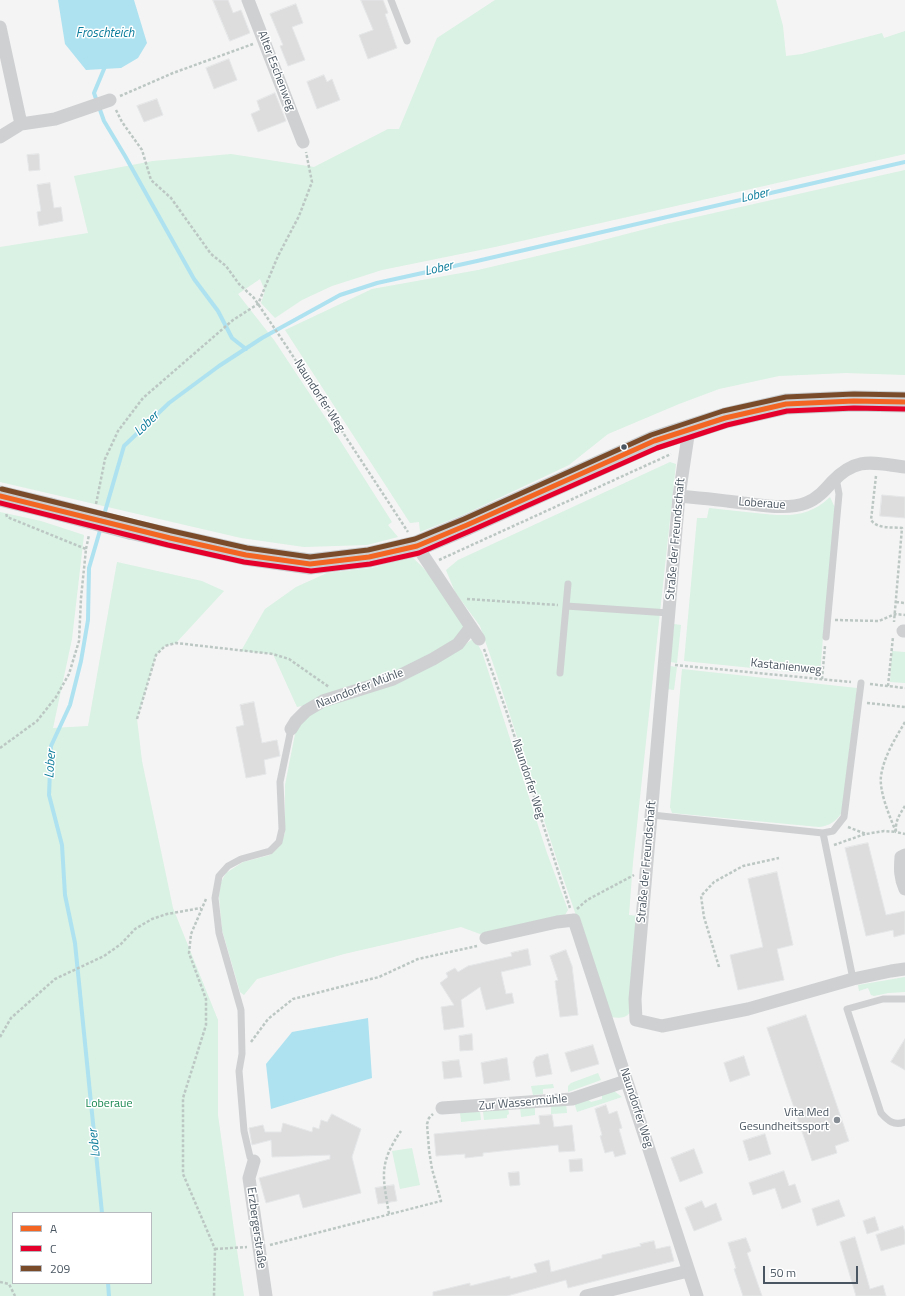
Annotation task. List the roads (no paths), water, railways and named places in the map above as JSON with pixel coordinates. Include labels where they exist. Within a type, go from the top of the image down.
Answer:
[{"type":"main road","points":[[2,502],[50,508],[130,529],[246,555],[310,564],[369,557],[417,546],[654,441],[687,439],[725,418],[786,404],[854,401],[905,402]]},
{"type":"street","name":"Alter Eschenweg","points":[[248,0],[303,142]]},
{"type":"street","points":[[0,27],[21,124]]},
{"type":"street","points":[[0,137],[21,124],[55,119],[102,103]]},
{"type":"street","name":"Straße der Freundschaft","points":[[687,439],[679,496],[670,613],[635,999],[636,1020],[662,1026],[748,1009],[853,979],[905,969]]},
{"type":"street","name":"Loberaue","points":[[679,496],[765,505],[794,506],[807,502],[821,494],[845,470],[854,465],[866,463],[905,467]]},
{"type":"street","points":[[417,546],[450,598],[479,639]]},
{"type":"street","name":"Naundorfer Mühle","points":[[291,729],[296,721],[306,711],[323,701],[393,679],[433,659],[458,644],[471,627]]},
{"type":"street","points":[[905,854],[902,857],[900,870],[901,880],[905,889]]},
{"type":"street","name":"Naundorfer Weg","points":[[486,938],[573,917],[697,1296]]},
{"type":"street","name":"Zur Wassermühle","points":[[442,1108],[572,1099],[626,1081]]},
{"type":"street","name":"Erzbergerstraße","points":[[254,1161],[249,1178],[266,1296]]},
{"type":"street","points":[[586,1296],[688,1271]]},
{"type":"lane","points":[[391,0],[406,42]]},
{"type":"lane","points":[[826,637],[839,494],[836,478]]},
{"type":"lane","points":[[560,673],[568,584]]},
{"type":"lane","points":[[566,606],[670,613]]},
{"type":"lane","points":[[652,815],[823,833],[833,830],[841,823],[844,817],[861,684]]},
{"type":"lane","points":[[254,1161],[250,1157],[244,1131],[239,1071],[242,1054],[241,1010],[219,933],[216,898],[219,876],[228,866],[241,859],[270,851],[279,842],[282,829],[280,782],[291,729]]},
{"type":"lane","points":[[823,833],[853,979]]},
{"type":"lane","points":[[905,999],[883,999],[847,1009],[880,1113],[890,1122],[901,1124],[905,1122]]},
{"type":"water","name":"Froschteich","points":[[58,0],[134,0],[147,43],[138,58],[121,68],[86,70],[65,44]]},
{"type":"water","points":[[368,1018],[372,1078],[271,1109],[266,1064],[292,1032]]},
{"type":"waterway","points":[[104,69],[94,93],[104,121],[194,279],[218,311],[232,338],[246,349]]},
{"type":"waterway","name":"Lober","points":[[104,515],[124,446],[169,403],[219,366],[262,338],[340,295],[377,283],[905,162]]},
{"type":"waterway","name":"Lober","points":[[101,527],[89,568],[88,620],[81,661],[70,705],[51,746],[49,795],[62,845],[65,895],[75,943],[102,1212]]},
{"type":"waterway","name":"Lober","points":[[108,1284],[109,1296]]},
{"type":"place","name":"Vita Med Gesundheitssport","points":[[837,1120]]}]
